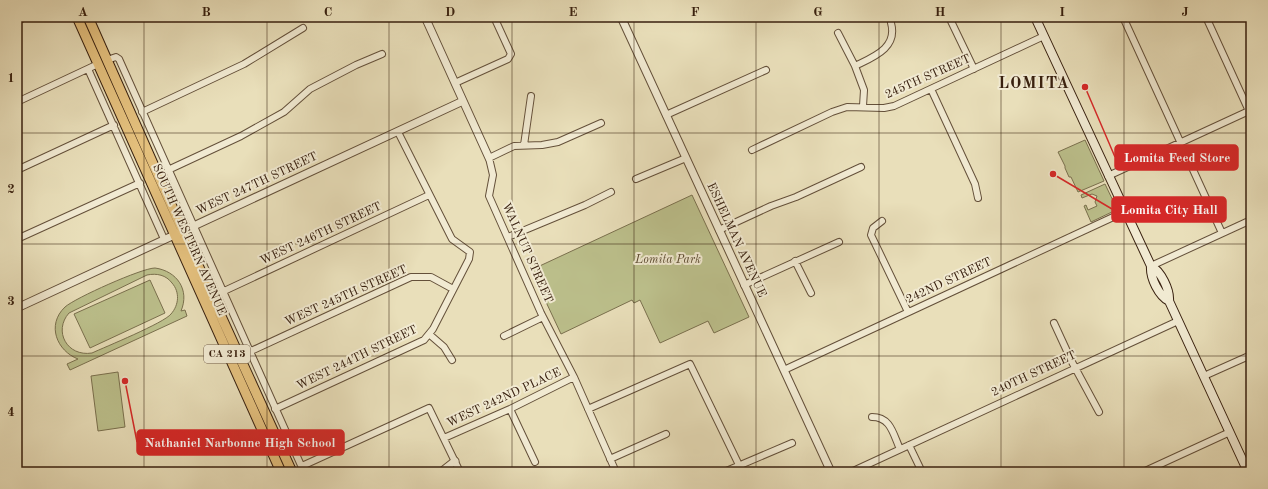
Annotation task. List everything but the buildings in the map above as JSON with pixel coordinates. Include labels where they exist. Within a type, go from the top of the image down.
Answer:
[{"type":"main road","points":[[17,20],[23,17]]},
{"type":"main road","name":"SOUTH WESTERN AVENUE","points":[[77,17],[103,62],[183,231],[292,472]]},
{"type":"main road","name":"SOUTH WESTERN AVENUE","points":[[88,17],[103,62],[174,235],[281,472]]},
{"type":"main road","points":[[1035,17],[1124,212],[1151,266],[1157,269],[1169,295],[1169,301],[1248,472]]},
{"type":"street","name":"WALNUT STREET","points":[[425,17],[489,158],[494,175],[490,196],[543,317],[574,377],[616,472]]},
{"type":"street","points":[[455,83],[508,59],[511,54],[494,17]]},
{"type":"street","name":"ESHELMAN AVENUE","points":[[621,17],[830,472]]},
{"type":"street","points":[[949,17],[974,69]]},
{"type":"street","points":[[1123,17],[1222,233]]},
{"type":"street","points":[[1108,176],[1180,141],[1250,110],[1206,17]]},
{"type":"street","points":[[855,66],[885,49],[892,38],[893,31],[891,23]]},
{"type":"street","points":[[142,112],[244,64],[303,28]]},
{"type":"street","points":[[838,33],[855,66],[864,90],[863,106]]},
{"type":"street","name":"245TH STREET","points":[[752,150],[832,112],[848,107],[863,106],[884,108],[894,106],[1044,36]]},
{"type":"street","points":[[168,170],[241,136],[284,112],[310,89],[356,65],[382,54]]},
{"type":"street","name":"SOUTH WESTERN AVENUE","points":[[103,62],[116,57],[119,59],[222,292],[303,469]]},
{"type":"street","points":[[17,102],[103,62]]},
{"type":"street","name":"SOUTH WESTERN AVENUE","points":[[88,69],[164,239]]},
{"type":"street","points":[[666,115],[766,70]]},
{"type":"street","points":[[931,88],[975,184],[978,198]]},
{"type":"street","points":[[524,144],[531,96]]},
{"type":"street","name":"WEST 247TH STREET","points":[[17,308],[463,101]]},
{"type":"street","points":[[489,158],[514,146],[524,144],[542,145],[558,142],[601,123]]},
{"type":"street","points":[[17,170],[114,126]]},
{"type":"street","points":[[398,132],[429,195]]},
{"type":"street","points":[[636,179],[686,158]]},
{"type":"street","points":[[719,230],[861,167]]},
{"type":"street","points":[[17,239],[140,183]]},
{"type":"street","points":[[508,237],[585,205],[611,192]]},
{"type":"street","name":"WEST 244TH STREET","points":[[275,409],[417,344],[429,334],[469,259],[470,252],[452,239],[429,195]]},
{"type":"street","name":"WEST 246TH STREET","points":[[222,292],[429,195]]},
{"type":"street","name":"242ND STREET","points":[[784,370],[1124,212]]},
{"type":"street","points":[[1151,266],[1251,220]]},
{"type":"street","points":[[882,221],[872,228],[871,235],[908,312]]},
{"type":"street","points":[[744,285],[839,242]]},
{"type":"street","points":[[795,261],[811,294]]},
{"type":"street","name":"WEST 245TH STREET","points":[[249,352],[411,277],[431,277],[453,289]]},
{"type":"street","points":[[504,336],[543,317]]},
{"type":"street","name":"240TH STREET","points":[[851,472],[1178,321]]},
{"type":"street","points":[[1054,324],[1072,362],[1099,412]]},
{"type":"street","points":[[429,334],[444,347],[452,360]]},
{"type":"street","points":[[1204,376],[1251,355]]},
{"type":"street","points":[[588,409],[690,364],[739,465]]},
{"type":"street","name":"WEST 242ND PLACE","points":[[444,438],[510,409],[574,377]]},
{"type":"street","points":[[303,469],[429,408],[460,472]]},
{"type":"street","points":[[510,409],[534,462]]},
{"type":"street","points":[[872,417],[881,417],[886,420],[900,449]]},
{"type":"street","points":[[1143,472],[1230,432]]},
{"type":"street","points":[[610,459],[666,434]]},
{"type":"street","points":[[724,472],[792,442]]},
{"type":"street","points":[[909,445],[922,472]]},
{"type":"street","points":[[441,472],[455,461]]},
{"type":"green space","points":[[1085,140],[1104,181],[1078,192],[1071,177],[1069,177],[1058,152]]},
{"type":"green space","points":[[1105,184],[1116,207],[1114,211],[1091,222],[1084,206],[1086,205],[1088,210],[1097,206],[1095,202],[1097,196],[1092,194],[1082,198],[1081,195]]},
{"type":"green space","name":"Lomita Park","points":[[692,195],[749,317],[714,333],[708,321],[660,343],[640,300],[634,303],[632,300],[561,334],[531,270]]},
{"type":"green space","points":[[155,268],[170,273],[180,283],[184,296],[181,311],[185,310],[187,316],[70,370],[67,364],[78,359],[64,350],[56,337],[55,329],[59,314],[65,307],[81,297],[123,278]],"holes":[[[151,274],[164,276],[170,280],[175,287],[178,298],[176,307],[171,314],[146,329],[92,353],[83,353],[70,347],[65,341],[62,327],[64,320],[69,313]]]},
{"type":"green space","points":[[150,280],[165,313],[90,348],[74,314]]},
{"type":"green space","points":[[118,372],[125,427],[98,431],[91,376]]},
{"type":"place","name":"Lomita Feed Store","points":[[1085,87]]},
{"type":"place","name":"Lomita City Hall","points":[[1053,174]]},
{"type":"place","name":"Nathaniel Narbonne High School","points":[[125,381]]},
{"type":"district","name":"LOMITA","points":[[1034,84]]}]
